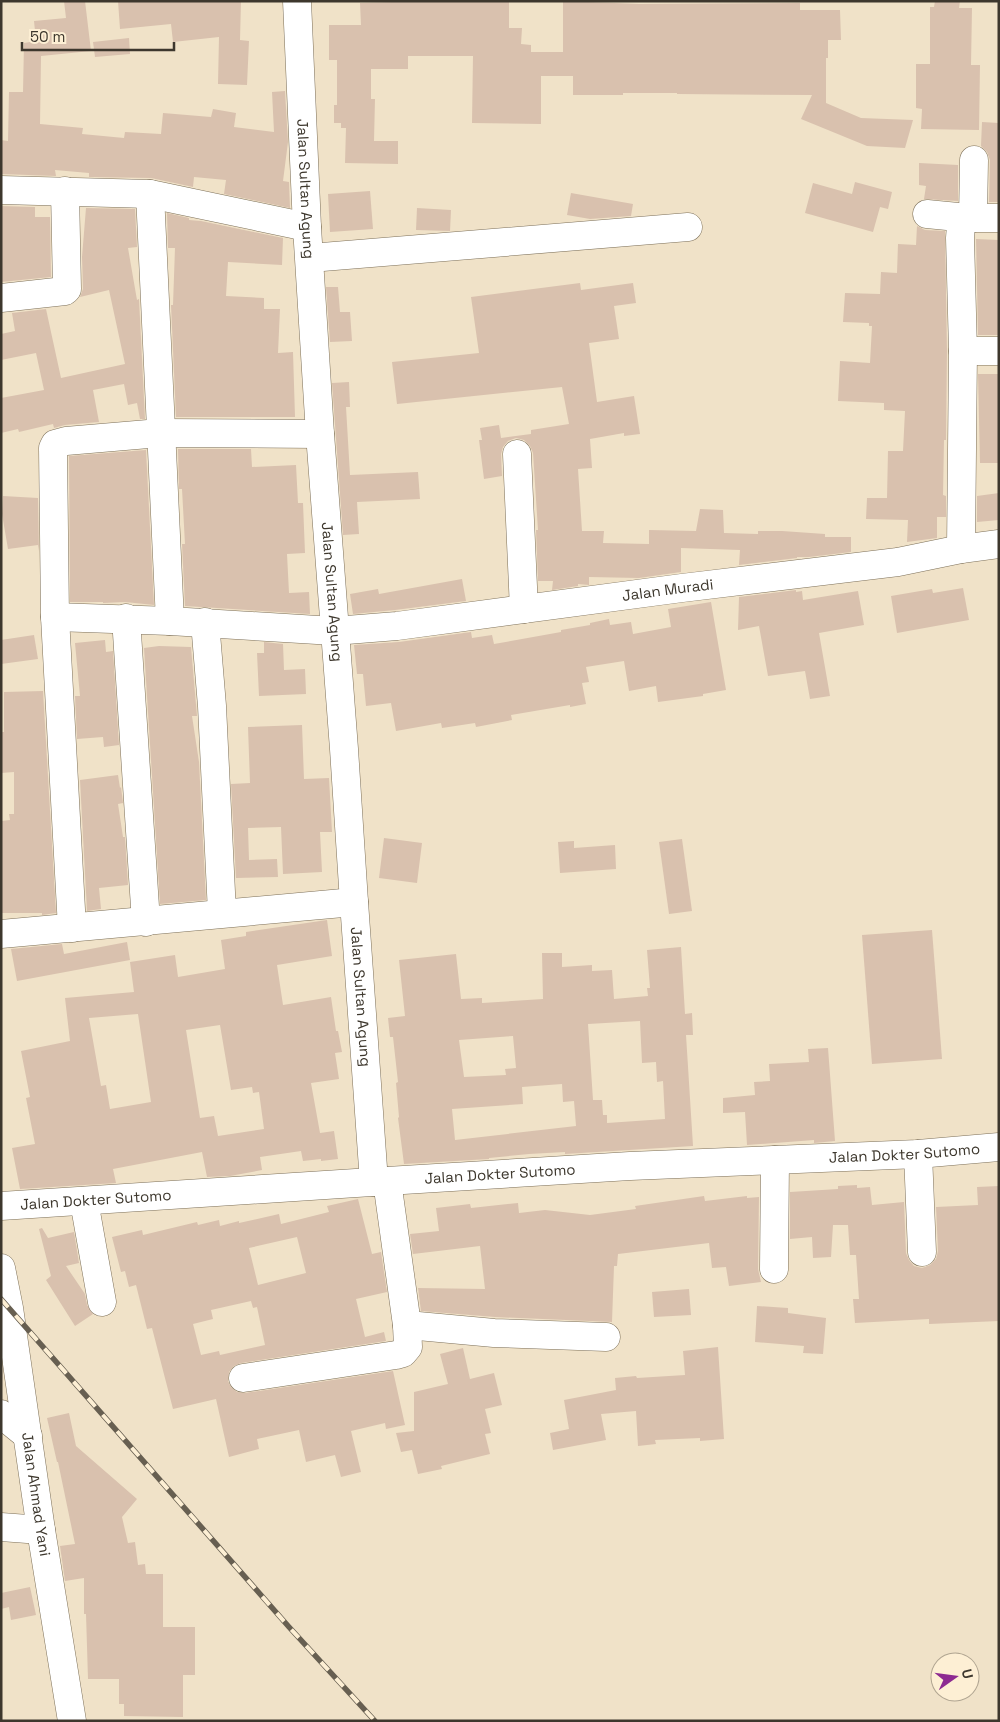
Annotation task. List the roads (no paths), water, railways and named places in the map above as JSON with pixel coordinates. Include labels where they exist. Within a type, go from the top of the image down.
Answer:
[{"type":"street","name":"Jalan Sultan Agung","points":[[243,1378],[396,1355],[408,1347],[407,1325],[381,1181],[354,902],[320,434],[307,227],[297,1]]},
{"type":"street","points":[[974,160],[980,218]]},
{"type":"street","points":[[1,190],[150,194],[307,227]]},
{"type":"street","points":[[1,298],[65,291],[67,288],[65,191]]},
{"type":"street","points":[[150,194],[170,620]]},
{"type":"street","points":[[927,214],[980,218]]},
{"type":"street","points":[[961,549],[962,351],[960,238],[961,225],[980,218]]},
{"type":"street","points":[[310,258],[688,226]]},
{"type":"street","points":[[962,351],[999,351]]},
{"type":"street","points":[[72,928],[55,618],[53,448],[55,444],[66,441],[160,433],[320,434]]},
{"type":"street","points":[[517,454],[524,609]]},
{"type":"street","name":"Jalan Muradi","points":[[55,618],[170,620],[334,631],[398,626],[682,588],[898,562],[961,549],[999,544]]},
{"type":"street","points":[[126,618],[146,922]]},
{"type":"street","points":[[205,622],[212,706],[222,914]]},
{"type":"street","points":[[4,934],[354,902]]},
{"type":"street","name":"Jalan Dokter Sutomo","points":[[8,1205],[381,1181],[918,1154],[999,1147]]},
{"type":"street","points":[[918,1154],[922,1252]]},
{"type":"street","points":[[774,1270],[775,1160]]},
{"type":"street","points":[[84,1201],[102,1302]]},
{"type":"street","name":"Jalan Ahmad Yani","points":[[2,1277],[7,1328],[28,1436],[72,1721]]},
{"type":"street","points":[[407,1325],[494,1333],[606,1337]]},
{"type":"street","points":[[1,1414],[28,1436]]},
{"type":"street","points":[[1,1527],[41,1530]]},
{"type":"railway","points":[[1,1299],[289,1627],[375,1721]]}]
